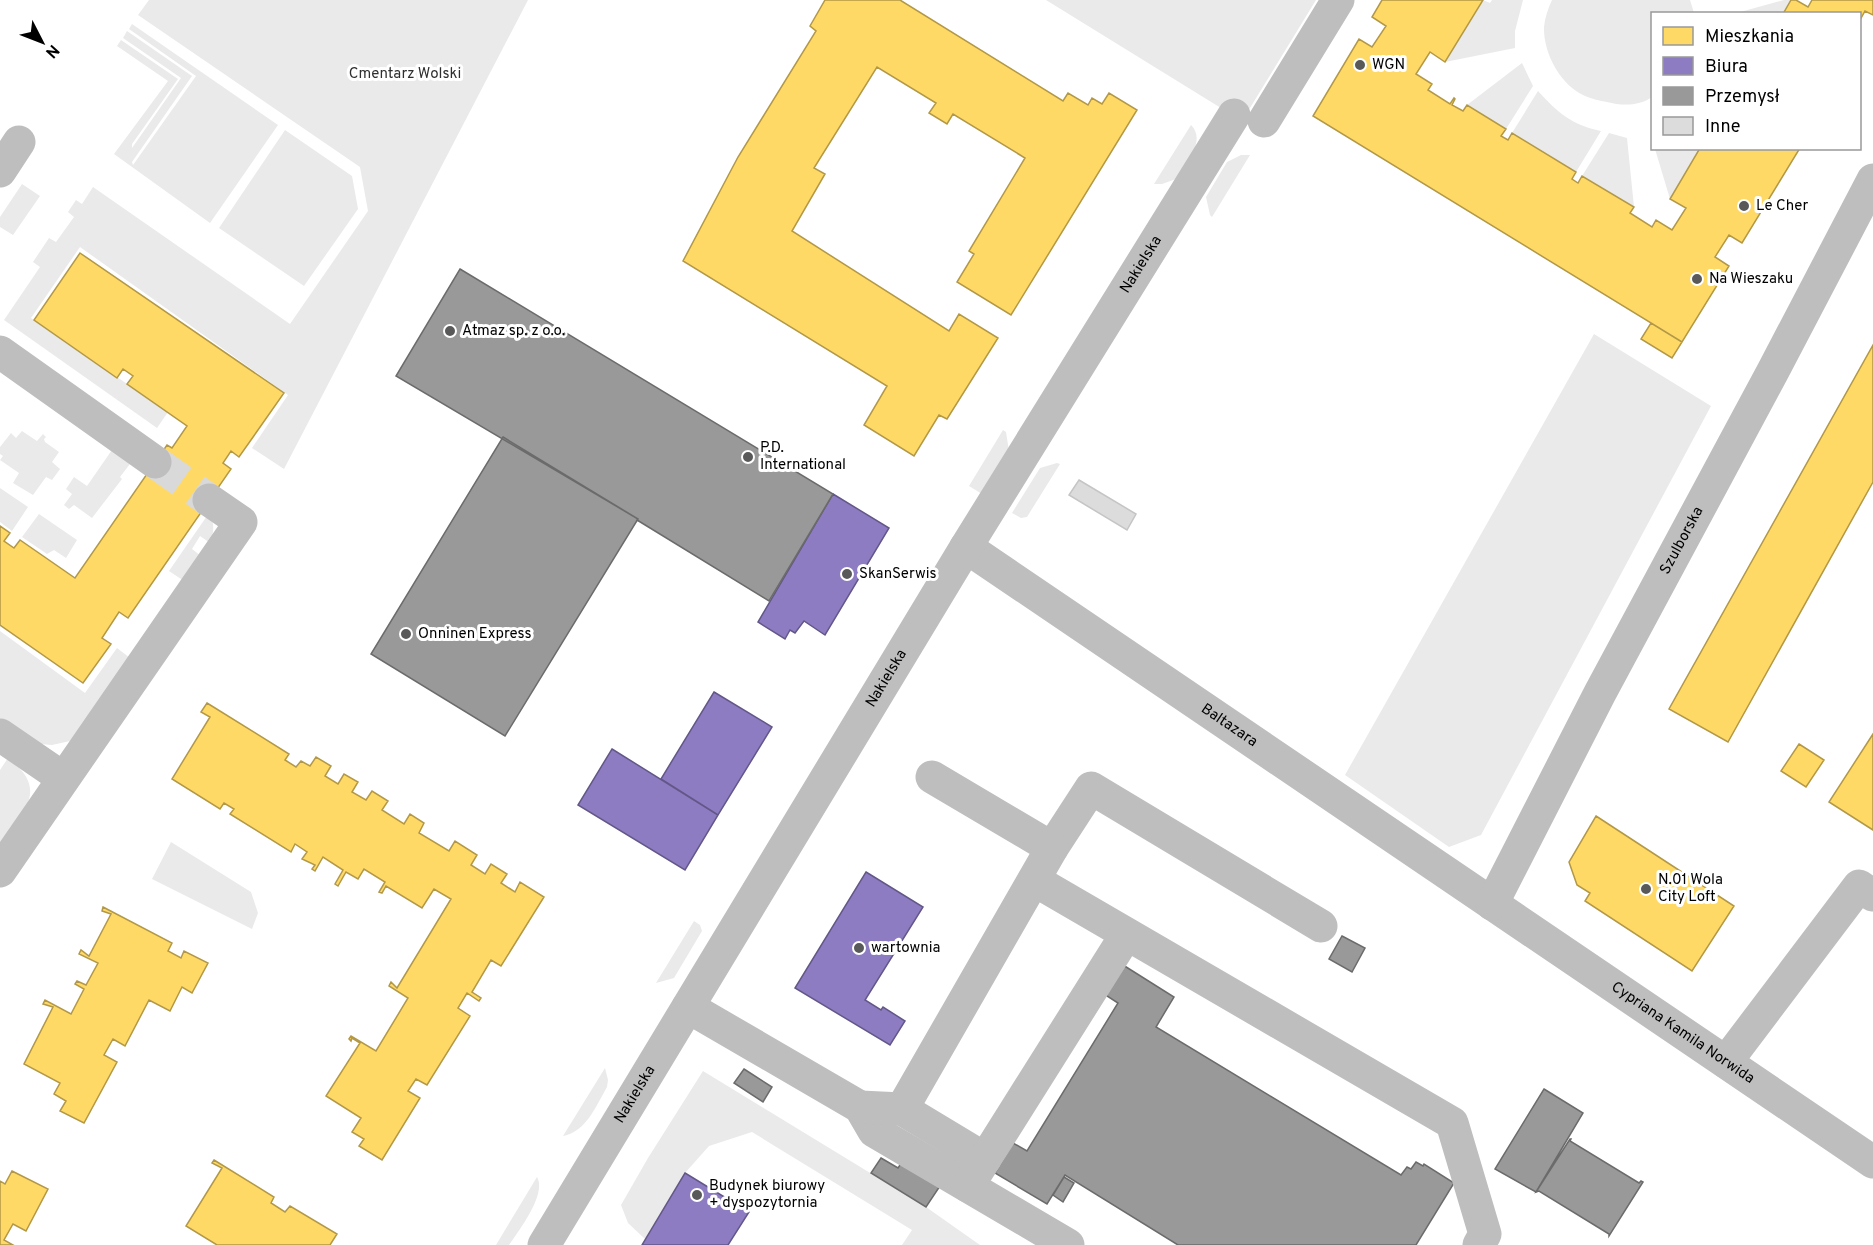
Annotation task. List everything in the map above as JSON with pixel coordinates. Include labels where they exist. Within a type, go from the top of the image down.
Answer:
[{"type":"street","name":"Nakielska","points":[[544,1245],[966,547],[1228,128],[1249,118],[1338,0]]},
{"type":"street","points":[[0,171],[20,142]]},
{"type":"street","name":"Szulborska","points":[[1492,904],[1600,693],[1873,180]]},
{"type":"street","points":[[0,352],[155,462]]},
{"type":"street","points":[[0,871],[241,522],[209,500]]},
{"type":"street","name":"Baltazara","points":[[966,547],[1492,904]]},
{"type":"street","points":[[0,735],[63,778]]},
{"type":"street","points":[[932,777],[1052,848]]},
{"type":"street","points":[[902,1109],[1052,848],[1091,788],[1321,926]]},
{"type":"street","points":[[1034,880],[1452,1123],[1485,1234],[1479,1245]]},
{"type":"street","points":[[1726,1062],[1858,886],[1873,895]]},
{"type":"street","name":"Cypriana Kamila Norwida","points":[[1492,904],[1873,1162]]},
{"type":"street","points":[[976,1173],[1126,935]]},
{"type":"street","points":[[688,1007],[860,1107],[902,1109],[976,1173],[1068,1245]]},
{"type":"street","points":[[860,1107],[874,1131],[976,1173]]},
{"type":"green space","name":"Cmentarz Wolski","points":[[149,0],[528,0],[284,469],[252,448],[288,395],[80,247],[31,318],[168,412],[157,428],[4,320],[40,267],[33,262],[49,238],[56,242],[74,217],[68,212],[76,200],[82,204],[93,187],[290,324],[368,211],[360,167],[138,15]]},
{"type":"green space","points":[[1046,0],[1316,0],[1242,121]]},
{"type":"green space","points":[[1483,0],[1490,3],[1492,0],[1523,0],[1515,31],[1515,48],[1445,62]]},
{"type":"green space","points":[[1552,0],[1690,0],[1694,12],[1651,12],[1651,98],[1636,104],[1619,104],[1593,99],[1568,85],[1550,58],[1544,37],[1547,13]]},
{"type":"green space","points":[[1784,0],[1791,0],[1784,12],[1740,12]]},
{"type":"green space","points":[[132,24],[278,125],[210,223],[114,154],[168,81],[117,46],[121,40],[178,79],[132,144],[132,148],[181,78],[123,38],[127,31],[192,76],[132,162],[133,165],[196,76],[129,29]]},
{"type":"green space","points":[[1522,63],[1533,86],[1506,129],[1467,105]]},
{"type":"green space","points":[[1538,91],[1566,117],[1601,131],[1576,172],[1512,133]]},
{"type":"green space","points":[[1191,125],[1197,138],[1189,160],[1176,179],[1154,184]]},
{"type":"green space","points":[[285,130],[352,176],[358,209],[304,286],[219,228]]},
{"type":"green space","points":[[1609,133],[1627,138],[1634,207],[1582,176]]},
{"type":"green space","points":[[1655,150],[1699,150],[1670,199]]},
{"type":"green space","points":[[1241,155],[1250,155],[1212,217],[1206,197],[1227,162]]},
{"type":"green space","points":[[22,184],[40,196],[13,235],[0,227],[0,217]]},
{"type":"green space","points":[[1594,334],[1711,406],[1481,835],[1449,847],[1345,775]]},
{"type":"green space","points":[[1003,430],[1006,432],[1009,451],[982,494],[969,486]]},
{"type":"green space","points":[[22,431],[37,441],[43,434],[46,437],[45,442],[59,452],[52,462],[60,469],[52,480],[46,477],[33,495],[13,483],[19,473],[0,460],[3,456],[0,454],[0,447],[11,433],[16,438]]},
{"type":"green space","points":[[114,447],[133,460],[120,477],[122,479],[92,518],[74,505],[69,509],[64,505],[72,494],[66,489],[74,477],[87,486]]},
{"type":"green space","points":[[1060,464],[1027,517],[1021,518],[1012,513],[1040,468]]},
{"type":"green space","points":[[0,488],[28,507],[12,531],[0,522]]},
{"type":"green space","points":[[209,513],[213,528],[210,543],[200,536],[192,549],[201,556],[184,581],[169,571]]},
{"type":"green space","points":[[39,514],[77,540],[66,558],[54,550],[47,554],[22,537]]},
{"type":"green space","points":[[0,631],[85,693],[117,648],[130,658],[75,737],[70,741],[52,745],[41,744],[0,719]]},
{"type":"green space","points":[[8,758],[21,770],[28,781],[30,791],[24,812],[0,847],[0,770]]},
{"type":"green space","points":[[171,842],[251,892],[258,913],[252,929],[152,879]]},
{"type":"green space","points":[[694,921],[700,925],[702,931],[674,978],[656,983]]},
{"type":"green space","points":[[605,1068],[607,1087],[594,1110],[584,1124],[571,1134],[563,1136]]},
{"type":"green space","points":[[703,1071],[926,1207],[980,1245],[902,1245],[912,1230],[752,1132],[709,1146],[685,1173],[645,1239],[628,1223],[621,1205]]},
{"type":"green space","points":[[537,1177],[538,1193],[525,1221],[509,1245],[496,1245]]},
{"type":"building: Mieszkania","points":[[825,0],[900,0],[1063,101],[1068,93],[1088,105],[1092,98],[1102,104],[1109,93],[1137,110],[1011,315],[957,282],[974,254],[969,251],[1025,158],[953,114],[947,124],[929,113],[936,103],[877,67],[814,168],[825,174],[792,231],[949,331],[959,314],[998,338],[947,419],[939,415],[914,456],[864,425],[887,386],[683,261],[738,157],[816,31],[810,26]]},
{"type":"building: Mieszkania","points":[[1382,0],[1483,0],[1445,62],[1430,52],[1416,74],[1432,84],[1428,90],[1450,104],[1454,98],[1452,105],[1463,111],[1467,105],[1506,129],[1501,136],[1508,140],[1512,133],[1576,172],[1572,179],[1578,183],[1582,176],[1634,207],[1630,213],[1652,227],[1656,220],[1672,230],[1686,208],[1670,199],[1699,150],[1799,150],[1742,243],[1729,235],[1715,257],[1729,266],[1682,342],[1313,116],[1359,39],[1372,47],[1386,26],[1372,17]]},
{"type":"building: Mieszkania","points":[[1791,0],[1796,0],[1808,7],[1812,0],[1873,0],[1873,15],[1865,11],[1861,18],[1861,12],[1784,12]]},
{"type":"building: Mieszkania","points":[[80,253],[284,393],[239,457],[231,451],[223,463],[231,469],[128,618],[119,612],[102,638],[111,644],[83,683],[0,625],[0,526],[10,533],[4,541],[14,548],[20,540],[75,578],[167,445],[172,448],[187,426],[127,384],[133,376],[123,369],[117,378],[34,320]]},
{"type":"building: Mieszkania","points":[[1651,323],[1682,342],[1672,358],[1641,339]]},
{"type":"building: Mieszkania","points":[[1873,345],[1873,482],[1728,742],[1669,709]]},
{"type":"building: Mieszkania","points":[[207,703],[289,754],[285,760],[296,767],[301,761],[310,766],[316,757],[331,766],[325,776],[338,784],[344,774],[358,782],[352,792],[366,800],[372,791],[388,801],[382,810],[404,824],[410,814],[424,823],[419,833],[449,851],[455,841],[477,855],[471,865],[485,874],[491,864],[507,874],[501,883],[515,892],[520,882],[544,897],[501,966],[491,960],[472,992],[481,998],[479,1001],[467,993],[458,1008],[470,1016],[427,1085],[416,1079],[408,1091],[420,1098],[382,1160],[359,1146],[364,1139],[352,1132],[361,1118],[326,1096],[360,1043],[352,1038],[351,1041],[349,1039],[351,1036],[376,1051],[408,998],[389,986],[391,982],[397,988],[451,899],[434,889],[422,908],[386,886],[382,893],[379,892],[385,882],[364,869],[358,879],[346,872],[338,886],[335,884],[343,870],[323,857],[315,871],[312,869],[315,865],[302,859],[307,852],[295,844],[291,852],[230,814],[234,809],[224,803],[220,809],[172,779],[210,717],[201,712]]},
{"type":"building: Mieszkania","points":[[1873,734],[1873,830],[1829,802]]},
{"type":"building: Mieszkania","points":[[1799,744],[1824,760],[1806,787],[1781,771]]},
{"type":"building: Mieszkania","name":"N.01 Wola City Loft","points":[[1596,816],[1734,906],[1692,971],[1585,901],[1590,893],[1577,885],[1569,862]]},
{"type":"building: Mieszkania","points":[[103,907],[172,943],[168,951],[181,958],[184,951],[208,963],[192,993],[182,987],[170,1011],[149,1000],[125,1046],[113,1039],[104,1055],[117,1062],[84,1123],[60,1111],[66,1101],[54,1094],[60,1083],[24,1064],[53,1007],[43,1004],[45,1000],[71,1014],[84,989],[75,984],[77,981],[86,985],[98,963],[79,954],[81,950],[89,956],[111,914],[102,911]]},
{"type":"building: Mieszkania","points":[[214,1160],[274,1197],[271,1203],[285,1212],[290,1206],[337,1234],[330,1245],[217,1245],[186,1226],[222,1168],[212,1163]]},
{"type":"building: Mieszkania","points":[[12,1171],[48,1189],[26,1231],[13,1224],[4,1240],[13,1245],[0,1245],[0,1181],[5,1184]]},
{"type":"building: Biura","points":[[833,494],[889,528],[825,635],[804,621],[795,633],[790,630],[785,639],[758,622]]},
{"type":"building: Biura","points":[[714,692],[772,727],[718,815],[661,779]]},
{"type":"building: Biura","points":[[612,749],[718,815],[685,870],[578,805]]},
{"type":"building: Biura","name":"wartownia","points":[[866,872],[923,907],[865,1000],[881,1010],[883,1007],[905,1021],[890,1045],[795,988]]},
{"type":"building: Biura","name":"Budynek biurowy + dyspozytornia","points":[[685,1173],[749,1212],[728,1245],[642,1245]]},
{"type":"building: Przemysł","points":[[460,269],[833,494],[769,601],[638,519],[396,376]]},
{"type":"building: Przemysł","points":[[503,437],[638,519],[505,736],[371,654]]},
{"type":"building: Przemysł","points":[[1342,936],[1365,948],[1352,972],[1329,959]]},
{"type":"building: Przemysł","points":[[1123,965],[1174,997],[1156,1027],[1401,1175],[1407,1167],[1411,1169],[1416,1162],[1423,1166],[1424,1164],[1454,1183],[1416,1245],[1178,1245],[1065,1175],[1047,1204],[995,1173],[1013,1143],[1027,1151],[1118,1003],[1104,994]]},
{"type":"building: Przemysł","points":[[744,1069],[772,1087],[763,1102],[734,1083]]},
{"type":"building: Przemysł","points":[[1544,1089],[1583,1113],[1536,1192],[1495,1169]]},
{"type":"building: Przemysł","points":[[1570,1139],[1639,1183],[1643,1182],[1609,1236],[1539,1191],[1536,1192]]},
{"type":"building: Przemysł","points":[[881,1158],[898,1168],[902,1162],[940,1186],[926,1207],[871,1173]]},
{"type":"building: Przemysł","points":[[1064,1177],[1074,1183],[1063,1202],[1053,1195]]},
{"type":"building: Inne","points":[[1079,480],[1136,514],[1127,530],[1069,495]]},
{"type":"tunnel","points":[[155,462],[209,500]]},
{"type":"place","name":"WGN","points":[[1360,65]]},
{"type":"place","name":"Le Cher","points":[[1744,206]]},
{"type":"place","name":"Na Wieszaku","points":[[1697,279]]},
{"type":"place","name":"Atmaz sp. z o.o.","points":[[450,331]]},
{"type":"place","name":"P.D. International","points":[[748,457]]},
{"type":"place","name":"SkanSerwis","points":[[847,574]]},
{"type":"place","name":"Onninen Express","points":[[406,634]]},
{"type":"place","name":"N.01 Wola City Loft","points":[[1646,889]]},
{"type":"place","name":"wartownia","points":[[859,948]]},
{"type":"place","name":"Budynek biurowy + dyspozytornia","points":[[697,1195]]}]
